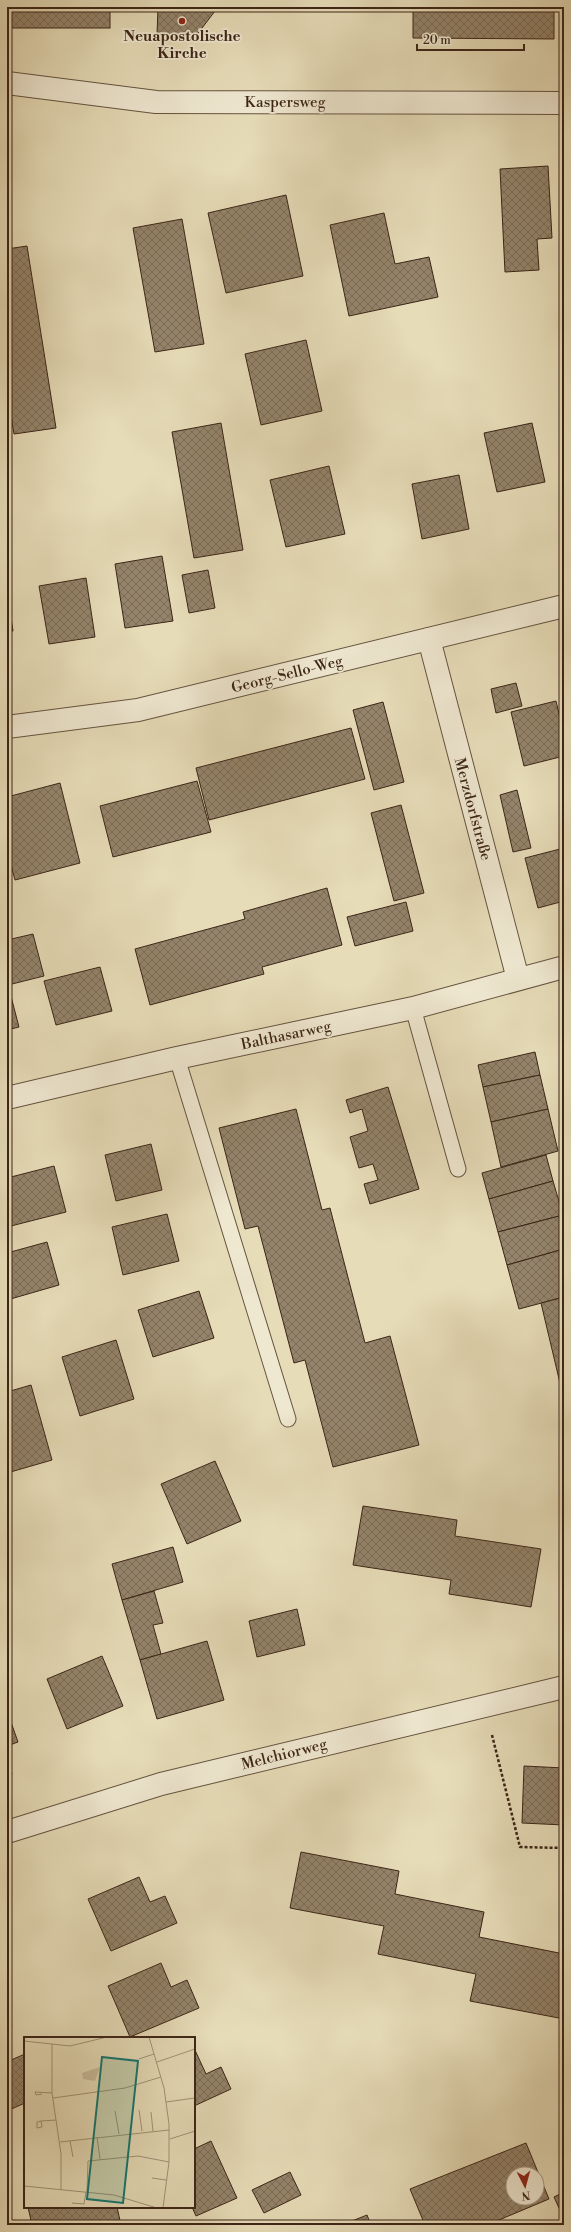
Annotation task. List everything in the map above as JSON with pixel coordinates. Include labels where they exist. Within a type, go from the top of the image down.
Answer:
[{"type":"street","name":"Kaspersweg","points":[[7,83],[156,102],[564,104]]},
{"type":"street","name":"Georg-Sello-Weg","points":[[7,727],[138,710],[564,606]]},
{"type":"street","name":"Merzdorfstraße","points":[[429,639],[518,979]]},
{"type":"street","name":"Balthasarweg","points":[[7,1098],[177,1058],[413,1008],[564,967]]},
{"type":"street","name":"Melchiorweg","points":[[7,1832],[161,1784],[564,1688]]},
{"type":"lane","points":[[413,1008],[458,1169]]},
{"type":"lane","points":[[177,1058],[288,1419]]},
{"type":"path","points":[[484,1706],[520,1847],[564,1848]]},
{"type":"building","points":[[8,7],[110,7],[110,28],[8,28]]},
{"type":"building","name":"Neuapostolische Kirche","points":[[158,7],[218,7],[196,36],[157,35]]},
{"type":"building","points":[[413,7],[554,7],[554,39],[413,38]]},
{"type":"building","points":[[548,166],[552,238],[537,239],[539,270],[505,272],[500,169]]},
{"type":"building","points":[[286,195],[303,276],[226,293],[208,213]]},
{"type":"building","points":[[384,213],[395,264],[429,257],[438,297],[349,316],[330,225]]},
{"type":"building","points":[[182,219],[204,344],[155,352],[133,228]]},
{"type":"building","points":[[27,246],[56,428],[14,434],[7,392],[7,249]]},
{"type":"building","points":[[306,340],[322,411],[261,425],[245,354]]},
{"type":"building","points":[[221,423],[243,550],[194,558],[172,432]]},
{"type":"building","points":[[532,423],[545,482],[497,492],[484,433]]},
{"type":"building","points":[[329,466],[345,534],[286,547],[270,480]]},
{"type":"building","points":[[459,475],[469,529],[422,539],[412,484]]},
{"type":"building","points":[[162,556],[173,621],[125,628],[115,564]]},
{"type":"building","points":[[208,570],[215,608],[189,613],[182,575]]},
{"type":"building","points":[[86,578],[95,637],[49,644],[39,586]]},
{"type":"building","points":[[7,591],[13,631],[7,632]]},
{"type":"building","points":[[516,683],[522,706],[496,713],[491,689]]},
{"type":"building","points":[[556,701],[564,735],[564,756],[524,766],[511,712]]},
{"type":"building","points":[[383,702],[404,782],[374,790],[353,710]]},
{"type":"building","points":[[351,728],[365,779],[209,820],[196,768]]},
{"type":"building","points":[[197,781],[211,832],[113,857],[100,806]]},
{"type":"building","points":[[60,783],[80,863],[15,880],[7,851],[7,797]]},
{"type":"building","points":[[517,790],[531,848],[513,852],[500,795]]},
{"type":"building","points":[[401,805],[424,893],[394,901],[371,813]]},
{"type":"building","points":[[564,848],[564,901],[538,908],[525,858]]},
{"type":"building","points":[[327,888],[342,945],[262,967],[264,974],[150,1005],[135,949],[245,919],[243,912]]},
{"type":"building","points":[[406,902],[413,931],[355,946],[347,917]]},
{"type":"building","points":[[33,934],[44,976],[8,985],[7,940]]},
{"type":"building","points":[[100,967],[112,1011],[56,1025],[44,981]]},
{"type":"building","points":[[7,981],[19,1027],[7,1030]]},
{"type":"building","points":[[7,1036],[11,1051],[7,1052]]},
{"type":"building","points":[[535,1052],[540,1075],[483,1087],[478,1065]]},
{"type":"building","points":[[540,1075],[548,1109],[491,1122],[483,1087]]},
{"type":"building","points":[[388,1087],[419,1189],[370,1204],[364,1184],[378,1180],[373,1164],[359,1168],[350,1137],[368,1131],[362,1109],[350,1113],[346,1100]]},
{"type":"building","points":[[296,1109],[322,1210],[330,1208],[365,1343],[390,1336],[419,1445],[333,1467],[305,1360],[294,1363],[258,1226],[245,1229],[219,1128]]},
{"type":"building","points":[[548,1109],[558,1151],[501,1167],[491,1122]]},
{"type":"building","points":[[151,1144],[162,1190],[116,1201],[105,1155]]},
{"type":"building","points":[[546,1155],[553,1181],[489,1199],[482,1173]]},
{"type":"building","points":[[54,1166],[66,1212],[7,1227],[7,1178]]},
{"type":"building","points":[[553,1181],[563,1215],[498,1232],[489,1199]]},
{"type":"building","points":[[167,1214],[179,1261],[123,1275],[112,1227]]},
{"type":"building","points":[[563,1215],[564,1249],[507,1265],[498,1232]]},
{"type":"building","points":[[47,1242],[59,1285],[7,1300],[7,1253]]},
{"type":"building","points":[[564,1249],[564,1297],[519,1309],[507,1265]]},
{"type":"building","points":[[199,1291],[214,1338],[153,1357],[138,1310]]},
{"type":"building","points":[[564,1297],[564,1400],[541,1303]]},
{"type":"building","points":[[116,1340],[134,1399],[80,1416],[62,1357]]},
{"type":"building","points":[[31,1385],[52,1460],[7,1473],[7,1392]]},
{"type":"building","points":[[215,1461],[241,1521],[187,1544],[161,1484]]},
{"type":"building","points":[[363,1506],[457,1520],[455,1536],[541,1549],[531,1607],[449,1594],[451,1580],[353,1565]]},
{"type":"building","points":[[173,1547],[183,1582],[122,1600],[112,1564]]},
{"type":"building","points":[[154,1591],[163,1623],[153,1625],[161,1654],[140,1660],[122,1600]]},
{"type":"building","points":[[297,1609],[305,1645],[257,1657],[249,1621]]},
{"type":"building","points":[[207,1641],[224,1700],[157,1719],[140,1660]]},
{"type":"building","points":[[102,1656],[123,1706],[67,1729],[47,1679]]},
{"type":"building","points":[[7,1711],[18,1742],[7,1746]]},
{"type":"building","points":[[7,1759],[12,1774],[7,1776]]},
{"type":"building","points":[[524,1766],[564,1768],[564,1825],[522,1823]]},
{"type":"building","points":[[301,1852],[399,1871],[395,1894],[484,1912],[479,1937],[564,1954],[564,2019],[470,2001],[476,1974],[378,1954],[384,1926],[290,1908]]},
{"type":"building","points":[[139,1877],[150,1902],[165,1896],[177,1923],[111,1951],[88,1899]]},
{"type":"building","points":[[161,1963],[171,1987],[187,1980],[199,2008],[130,2037],[108,1986]]},
{"type":"building","points":[[7,2014],[12,2026],[7,2028]]},
{"type":"building","points":[[195,2050],[206,2074],[221,2067],[231,2089],[195,2106]]},
{"type":"building","points":[[7,2051],[11,2060],[24,2054],[24,2103],[7,2111]]},
{"type":"building","points":[[211,2141],[237,2198],[196,2216],[192,2208],[195,2208],[195,2149]]},
{"type":"building","points":[[526,2143],[535,2166],[505,2166],[505,2206],[532,2206],[487,2225],[425,2225],[410,2189]]},
{"type":"building","points":[[290,2172],[301,2195],[264,2213],[252,2190]]},
{"type":"building","points":[[545,2189],[549,2199],[545,2201]]},
{"type":"building","points":[[564,2192],[564,2219],[554,2197]]},
{"type":"building","points":[[28,2208],[117,2208],[121,2225],[32,2225]]},
{"type":"building","points":[[367,2215],[371,2225],[342,2225]]},
{"type":"place","name":"Neuapostolische Kirche","points":[[182,21]]}]
